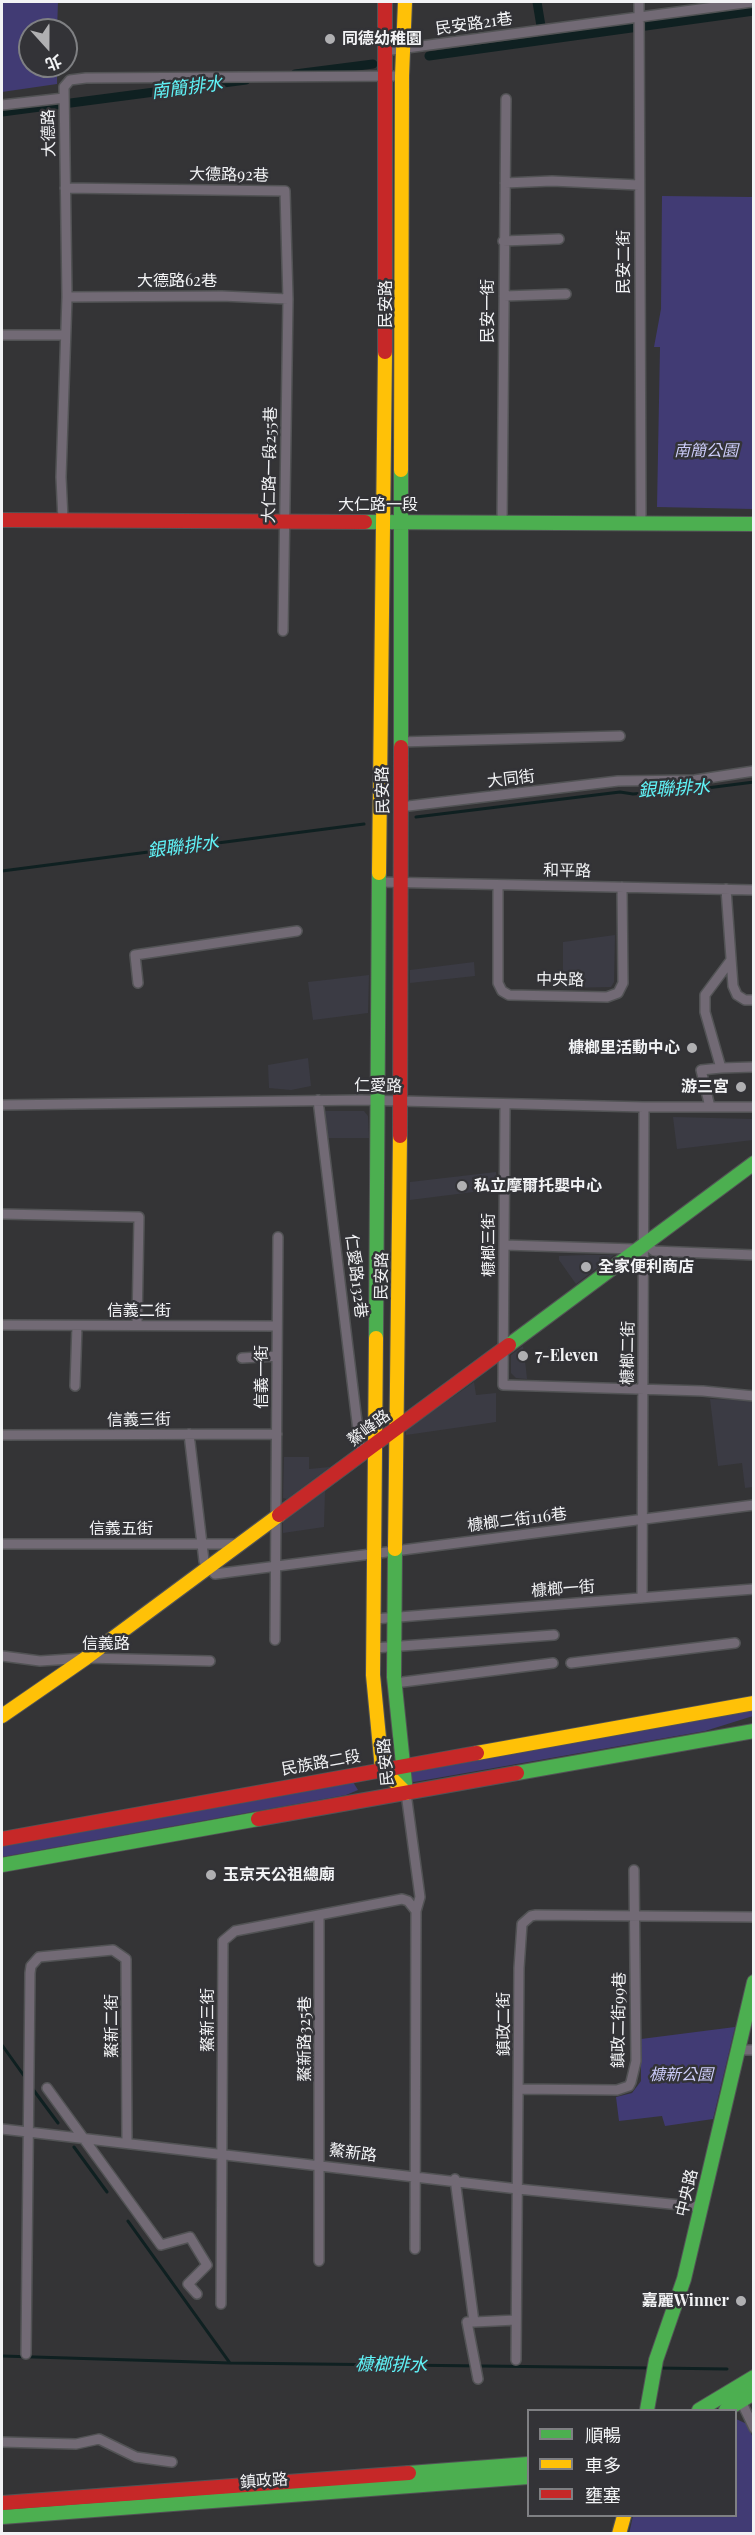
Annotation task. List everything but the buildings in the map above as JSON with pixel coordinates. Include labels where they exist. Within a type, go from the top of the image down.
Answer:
[{"type":"street","name":"民安路","points":[[385,2],[385,520],[373,1675],[382,1769],[406,1792]]},
{"type":"street","name":"民安路","points":[[405,2],[402,76],[400,1101],[395,1683],[406,1792]]},
{"type":"street","name":"民安二街","points":[[639,2],[641,522]]},
{"type":"street","name":"民安路21巷","points":[[384,51],[752,2]]},
{"type":"street","name":"大德路","points":[[63,520],[61,477],[67,297],[64,87],[70,80],[86,78],[384,78],[402,76]]},
{"type":"street","points":[[2,105],[64,98]]},
{"type":"street","name":"民安一街","points":[[502,523],[506,99]]},
{"type":"street","points":[[505,183],[552,181],[639,185]]},
{"type":"street","name":"大德路92巷","points":[[65,189],[285,191],[288,299]]},
{"type":"street","points":[[503,241],[559,239]]},
{"type":"street","points":[[504,296],[566,294]]},
{"type":"street","name":"大德路62巷","points":[[67,297],[222,296],[288,299]]},
{"type":"street","name":"大仁路一段255巷","points":[[283,631],[288,299]]},
{"type":"street","points":[[2,335],[65,335]]},
{"type":"street","name":"大仁路一段","points":[[2,520],[284,522],[385,520],[753,524]]},
{"type":"street","points":[[382,742],[620,736]]},
{"type":"street","name":"大同街","points":[[400,807],[626,781],[695,780],[753,771]]},
{"type":"street","name":"和平路","points":[[380,882],[726,889],[752,887]]},
{"type":"street","name":"中央路","points":[[498,885],[498,983],[502,991],[510,995],[585,997],[607,997],[618,993],[623,983],[622,887]]},
{"type":"street","points":[[726,889],[730,960],[736,995],[745,1000],[753,1000]]},
{"type":"street","points":[[138,983],[135,955],[297,931]]},
{"type":"street","points":[[721,1068],[705,1012],[705,995],[730,960]]},
{"type":"street","points":[[710,1107],[701,1070],[753,1067]]},
{"type":"street","name":"仁愛路","points":[[2,1104],[318,1100],[505,1105],[753,1107]]},
{"type":"street","name":"仁愛路132巷","points":[[318,1100],[361,1455]]},
{"type":"street","name":"槺榔三街","points":[[505,1105],[503,1384],[642,1389]]},
{"type":"street","name":"槺榔二街","points":[[642,1598],[639,1246],[644,1107]]},
{"type":"street","name":"鰲峰路","points":[[2,1716],[86,1658],[241,1544],[753,1162]]},
{"type":"street","points":[[2,1215],[139,1217],[136,1325]]},
{"type":"street","name":"信義一街","points":[[276,1518],[278,1237]]},
{"type":"street","points":[[504,1245],[639,1246],[654,1251],[753,1255]]},
{"type":"street","name":"信義二街","points":[[2,1325],[277,1326]]},
{"type":"street","points":[[75,1386],[77,1326]]},
{"type":"street","points":[[242,1358],[277,1356]]},
{"type":"street","points":[[642,1389],[753,1395]]},
{"type":"street","points":[[189,1434],[204,1561],[209,1567]]},
{"type":"street","name":"信義三街","points":[[2,1435],[277,1434]]},
{"type":"street","name":"槺榔二街116巷","points":[[209,1567],[215,1574],[753,1504]]},
{"type":"street","points":[[275,1640],[276,1518]]},
{"type":"street","name":"信義五街","points":[[2,1544],[241,1544]]},
{"type":"street","name":"槺榔一街","points":[[374,1619],[753,1590]]},
{"type":"street","points":[[374,1647],[554,1635]]},
{"type":"street","points":[[571,1663],[735,1643]]},
{"type":"street","name":"信義路","points":[[2,1656],[40,1661],[86,1658],[210,1661]]},
{"type":"street","points":[[395,1683],[553,1664]]},
{"type":"street","name":"民族路二段","points":[[2,1839],[753,1702]]},
{"type":"street","points":[[2,1865],[753,1731]]},
{"type":"street","points":[[406,1792],[420,1897],[416,1911],[415,2249]]},
{"type":"street","points":[[634,1870],[635,1915]]},
{"type":"street","name":"鰲新三街","points":[[221,2304],[224,1941],[236,1931],[402,1899],[408,1901],[416,1911]]},
{"type":"street","name":"鰲新路325巷","points":[[319,2261],[320,1915]]},
{"type":"street","name":"鎮政二街","points":[[516,2360],[519,1968],[522,1924],[531,1916],[536,1915],[753,1917]]},
{"type":"street","name":"鎮政二街99巷","points":[[519,2090],[617,2090],[629,2086],[636,2061],[635,1915]]},
{"type":"street","name":"鰲新二街","points":[[28,2132],[31,1966],[39,1957],[113,1950],[126,1959],[127,2142]]},
{"type":"street","name":"中央路","points":[[647,2409],[657,2360],[684,2279],[753,1982]]},
{"type":"street","points":[[737,2050],[753,2050]]},
{"type":"street","points":[[47,2088],[161,2245],[190,2237],[207,2265],[188,2284],[197,2294]]},
{"type":"street","name":"鰲新路","points":[[2,2129],[701,2207]]},
{"type":"street","points":[[26,2354],[28,2132]]},
{"type":"street","points":[[455,2180],[474,2322]]},
{"type":"street","points":[[478,2379],[467,2322],[516,2320]]},
{"type":"street","points":[[701,2409],[753,2378]]},
{"type":"street","points":[[728,2409],[753,2393]]},
{"type":"street","points":[[741,2401],[753,2428]]},
{"type":"street","points":[[2,2442],[75,2444],[99,2439],[136,2457],[172,2462]]},
{"type":"street","name":"鎮政路","points":[[2,2503],[527,2464]]},
{"type":"street","name":"鎮政路","points":[[2,2517],[527,2477]]},
{"type":"street","points":[[619,2534],[624,2517]]},
{"type":"shaded area","points":[[615,935],[614,982],[611,987],[563,988],[563,942]]},
{"type":"shaded area","points":[[474,962],[475,976],[410,983],[410,970]]},
{"type":"shaded area","points":[[369,975],[368,1013],[313,1020],[308,982]]},
{"type":"shaded area","points":[[308,1058],[311,1086],[291,1090],[269,1088],[268,1065]]},
{"type":"shaded area","points":[[325,1111],[364,1111],[368,1116],[369,1138],[328,1138]]},
{"type":"shaded area","points":[[673,1117],[753,1119],[753,1140],[677,1149]]},
{"type":"shaded area","points":[[496,1172],[497,1189],[410,1200],[410,1182]]},
{"type":"shaded area","points":[[614,1255],[576,1284],[559,1260],[559,1256]]},
{"type":"shaded area","points":[[523,1346],[527,1379],[516,1378],[511,1373],[511,1355]]},
{"type":"shaded area","points":[[474,1382],[476,1395],[496,1393],[496,1422],[406,1435],[406,1430]]},
{"type":"shaded area","points":[[710,1399],[753,1400],[753,1487],[745,1488],[742,1463],[718,1466]]},
{"type":"shaded area","points":[[284,1457],[309,1457],[309,1469],[330,1467],[287,1499],[283,1498]]},
{"type":"shaded area","points":[[325,1491],[324,1527],[283,1533],[283,1522]]},
{"type":"green space","points":[[2,2],[58,2],[57,18],[18,18],[18,78],[57,78],[57,84],[2,92]]},
{"type":"green space","name":"南簡公園","points":[[662,196],[753,197],[753,509],[657,507],[660,347],[654,347],[661,309]]},
{"type":"green space","points":[[753,1709],[753,1716],[705,1731],[414,1782],[411,1781],[409,1774],[412,1772]]},
{"type":"green space","points":[[353,1782],[358,1790],[346,1795],[2,1857],[2,1845]]},
{"type":"green space","name":"槺新公園","points":[[735,2027],[713,2119],[665,2126],[662,2116],[619,2121],[616,2097],[632,2093],[641,2081],[641,2039]]},
{"type":"green space","points":[[737,2419],[747,2424],[753,2438],[753,2533],[629,2534],[633,2517],[737,2517]]},
{"type":"waterway","points":[[537,2],[543,38]]},
{"type":"waterway","name":"南簡排水","points":[[429,56],[754,11]]},
{"type":"waterway","name":"南簡排水","points":[[295,74],[373,64]]},
{"type":"waterway","name":"南簡排水","points":[[2,112],[246,80]]},
{"type":"waterway","name":"銀聯排水","points":[[416,817],[620,792],[633,794],[754,782]]},
{"type":"waterway","name":"銀聯排水","points":[[2,871],[364,824]]},
{"type":"waterway","name":"槺榔排水","points":[[2,2045],[27,2080]]},
{"type":"waterway","name":"槺榔排水","points":[[32,2088],[58,2123]]},
{"type":"waterway","name":"槺榔排水","points":[[74,2147],[107,2192]]},
{"type":"waterway","name":"槺榔排水","points":[[128,2221],[230,2363],[651,2368]]},
{"type":"waterway","points":[[2,2356],[230,2363]]},
{"type":"waterway","name":"槺榔排水","points":[[658,2368],[727,2369]]},
{"type":"traffic: fast","points":[[401,470],[401,747]]},
{"type":"traffic: fast","points":[[365,522],[754,524]]},
{"type":"traffic: fast","points":[[376,1338],[379,873]]},
{"type":"traffic: fast","points":[[509,1345],[754,1163]]},
{"type":"traffic: fast","points":[[395,1549],[394,1677],[406,1793]]},
{"type":"traffic: fast","points":[[517,1773],[754,1731]]},
{"type":"traffic: fast","points":[[2,1865],[258,1819]]},
{"type":"traffic: fast","points":[[647,2409],[656,2360],[684,2279],[754,1982]]},
{"type":"traffic: fast","points":[[701,2409],[754,2377]]},
{"type":"traffic: fast","points":[[728,2409],[754,2393]]},
{"type":"traffic: fast","points":[[409,2473],[527,2464]]},
{"type":"traffic: fast","points":[[2,2517],[527,2477]]},
{"type":"traffic: slow","points":[[401,470],[402,76],[405,2]]},
{"type":"traffic: slow","points":[[379,873],[385,352]]},
{"type":"traffic: slow","points":[[395,1549],[400,1136]]},
{"type":"traffic: slow","points":[[376,1338],[373,1675],[382,1769],[406,1793]]},
{"type":"traffic: slow","points":[[2,1716],[86,1658],[279,1515]]},
{"type":"traffic: slow","points":[[477,1753],[754,1703]]},
{"type":"traffic: slow","points":[[619,2534],[624,2517]]},
{"type":"traffic: jam","points":[[385,2],[385,352]]},
{"type":"traffic: jam","points":[[2,520],[365,522]]},
{"type":"traffic: jam","points":[[400,1136],[401,747]]},
{"type":"traffic: jam","points":[[279,1515],[509,1345]]},
{"type":"traffic: jam","points":[[2,1839],[477,1753]]},
{"type":"traffic: jam","points":[[258,1819],[517,1773]]},
{"type":"traffic: jam","points":[[2,2503],[409,2473]]},
{"type":"place","name":"同德幼稚園","points":[[330,39]]},
{"type":"place","name":"槺榔里活動中心","points":[[692,1048]]},
{"type":"place","name":"游三宮","points":[[741,1087]]},
{"type":"place","name":"私立摩爾托嬰中心","points":[[462,1186]]},
{"type":"place","name":"全家便利商店","points":[[586,1267]]},
{"type":"place","name":"7-Eleven","points":[[523,1356]]},
{"type":"place","name":"玉京天公祖總廟","points":[[211,1875]]},
{"type":"place","name":"嘉麗Winner","points":[[741,2301]]}]
